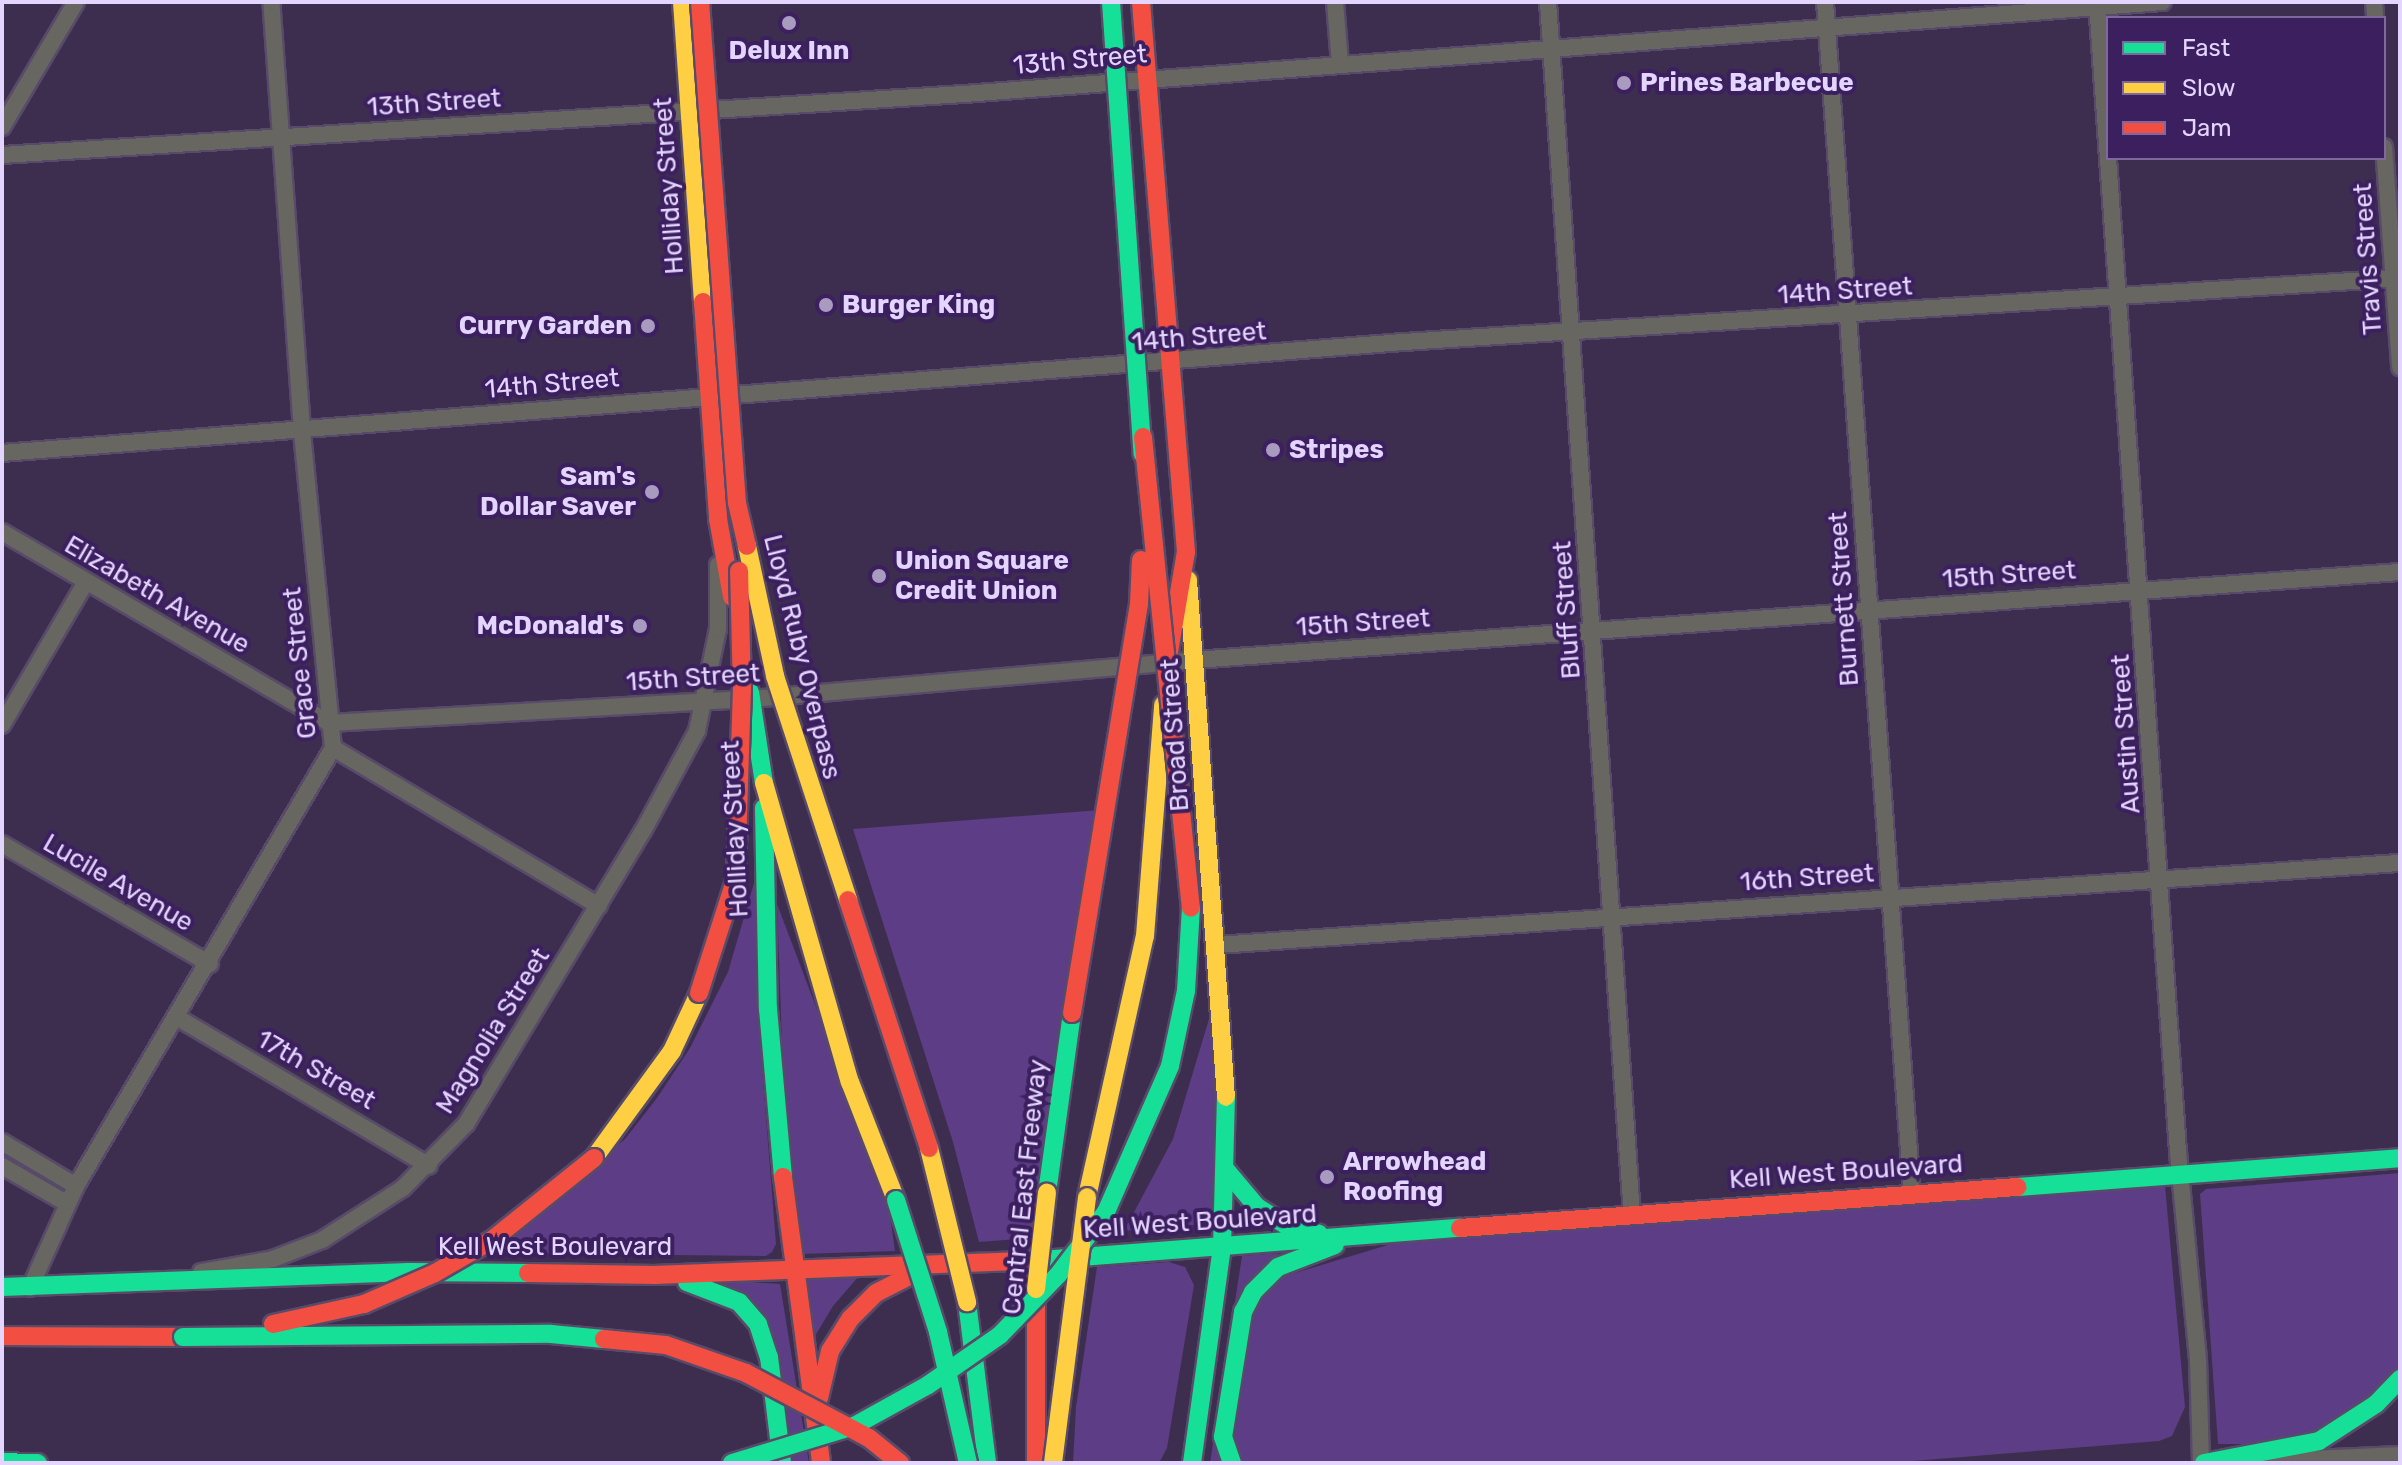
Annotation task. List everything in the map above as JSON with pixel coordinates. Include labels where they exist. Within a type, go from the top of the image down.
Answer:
[{"type":"main road","name":"Holliday Street","points":[[682,2],[718,519],[764,783],[768,1009],[792,1271],[821,1463]]},
{"type":"main road","name":"Lloyd Ruby Overpass","points":[[700,2],[737,503],[779,690],[934,1162],[967,1302]]},
{"type":"main road","points":[[732,1463],[854,1426],[928,1385],[1000,1335],[1058,1275],[1106,1212],[1143,1137],[1170,1066],[1186,991],[1191,911],[1143,437],[1111,2]]},
{"type":"main road","name":"Broad Street","points":[[1141,2],[1226,1053],[1222,1248],[1192,1463]]},
{"type":"main road","name":"Central East Freeway","points":[[1036,1463],[1036,1289],[1072,1013],[1139,604],[1143,437]]},
{"type":"main road","points":[[183,1337],[364,1304],[492,1240],[594,1158],[672,1051],[699,993],[736,878],[742,691],[737,503]]},
{"type":"main road","points":[[1053,1463],[1087,1197],[1145,936],[1167,662],[1186,552]]},
{"type":"main road","points":[[764,783],[850,1082],[896,1200],[938,1332],[968,1463]]},
{"type":"main road","name":"Kell West Boulevard","points":[[2,1287],[409,1272],[656,1275],[929,1266],[1222,1248],[1632,1214],[2400,1158]]},
{"type":"main road","points":[[1226,1170],[1257,1207],[1286,1225],[1331,1238]]},
{"type":"main road","points":[[1232,1463],[1223,1437],[1243,1312],[1253,1292],[1278,1267],[1362,1235]]},
{"type":"main road","points":[[816,1429],[821,1376],[851,1318],[876,1293],[929,1266]]},
{"type":"main road","points":[[656,1275],[714,1289],[739,1302],[758,1324],[769,1357],[782,1463]]},
{"type":"main road","name":"Central East Freeway","points":[[967,1302],[987,1463]]},
{"type":"main road","points":[[2,1336],[551,1334],[666,1345],[746,1373],[869,1438],[900,1463]]},
{"type":"main road","points":[[2202,1463],[2319,1441],[2376,1404],[2400,1379]]},
{"type":"main road","points":[[2,1462],[38,1463]]},
{"type":"street","points":[[2,127],[76,2]]},
{"type":"street","name":"Grace Street","points":[[30,1288],[76,1186],[210,964],[333,748],[302,430],[271,2]]},
{"type":"street","points":[[1335,2],[1340,64]]},
{"type":"street","name":"Bluff Street","points":[[1548,2],[1632,1214]]},
{"type":"street","name":"Burnett Street","points":[[1825,2],[1912,1193]]},
{"type":"street","name":"13th Street","points":[[2,155],[1147,78],[1827,28],[2097,4],[2162,2]]},
{"type":"street","name":"Austin Street","points":[[2097,4],[2106,136]]},
{"type":"street","name":"Austin Street","points":[[2108,160],[2180,1174],[2198,1360],[2202,1463]]},
{"type":"street","name":"Travis Street","points":[[2385,160],[2397,278],[2400,367]]},
{"type":"street","name":"14th Street","points":[[2,453],[302,430],[709,393],[2397,278]]},
{"type":"street","name":"Magnolia Street","points":[[30,1288],[201,1272],[273,1259],[322,1240],[403,1188],[429,1166],[466,1124],[599,906],[697,731],[706,701],[718,629],[718,519]]},
{"type":"street","name":"Elizabeth Avenue","points":[[2,532],[329,723]]},
{"type":"street","name":"15th Street","points":[[329,723],[751,699],[1167,662],[2400,572]]},
{"type":"street","points":[[2,725],[86,582]]},
{"type":"street","points":[[333,748],[599,906]]},
{"type":"street","name":"Lucile Avenue","points":[[2,844],[210,964]]},
{"type":"street","name":"16th Street","points":[[1217,945],[2400,863]]},
{"type":"street","name":"17th Street","points":[[178,1018],[429,1166]]},
{"type":"street","points":[[2,1142],[76,1186]]},
{"type":"street","points":[[2,1166],[68,1204]]},
{"type":"street","points":[[2225,1463],[2400,1455]]},
{"type":"shaded area","points":[[1101,810],[1032,1238],[979,1242],[953,1142],[853,829]]},
{"type":"shaded area","points":[[759,866],[757,1002],[776,1244],[772,1252],[766,1256],[486,1253],[625,1139],[657,1098],[690,1048],[728,972]]},
{"type":"shaded area","points":[[777,904],[887,1194],[895,1251],[801,1254],[783,1070]]},
{"type":"shaded area","points":[[1212,1009],[1219,1102],[1212,1217],[1205,1224],[1124,1231],[1173,1139]]},
{"type":"shaded area","points":[[2400,1173],[2400,1365],[2383,1386],[2324,1429],[2268,1444],[2218,1444],[2200,1194],[2206,1189]]},
{"type":"shaded area","points":[[2165,1186],[2185,1407],[2172,1436],[2159,1441],[1888,1463],[1242,1463],[1234,1439],[1252,1313],[1275,1279],[1411,1238]]},
{"type":"shaded area","points":[[1279,1253],[1252,1281],[1227,1463],[1210,1463],[1242,1256]]},
{"type":"shaded area","points":[[1169,1262],[1185,1267],[1194,1285],[1167,1448],[1159,1463],[1073,1463],[1076,1407],[1097,1267]]},
{"type":"shaded area","points":[[859,1276],[833,1306],[812,1341],[803,1279]]},
{"type":"shaded area","points":[[720,1280],[780,1284],[809,1463],[791,1463],[773,1341]]},
{"type":"traffic: fast","points":[[1111,2],[1143,454]]},
{"type":"traffic: fast","points":[[750,692],[764,783]]},
{"type":"traffic: fast","points":[[764,808],[768,1009],[783,1177]]},
{"type":"traffic: fast","points":[[732,1463],[854,1426],[928,1385],[1000,1335],[1058,1275],[1106,1212],[1170,1066],[1186,991],[1191,908]]},
{"type":"traffic: fast","points":[[1047,1193],[1072,1013]]},
{"type":"traffic: fast","points":[[1192,1463],[1222,1248],[1226,1097]]},
{"type":"traffic: fast","points":[[2017,1187],[2400,1158]]},
{"type":"traffic: fast","points":[[1226,1170],[1257,1207],[1286,1225],[1319,1234]]},
{"type":"traffic: fast","points":[[896,1200],[938,1332],[968,1463]]},
{"type":"traffic: fast","points":[[1041,1260],[1460,1228]]},
{"type":"traffic: fast","points":[[1232,1463],[1223,1437],[1243,1312],[1253,1292],[1278,1267],[1335,1245]]},
{"type":"traffic: fast","points":[[2,1287],[409,1272],[528,1273]]},
{"type":"traffic: fast","points":[[687,1282],[739,1302],[758,1324],[769,1357],[782,1463]]},
{"type":"traffic: fast","points":[[967,1302],[987,1463]]},
{"type":"traffic: fast","points":[[183,1337],[551,1334],[604,1339]]},
{"type":"traffic: fast","points":[[2204,1463],[2319,1441],[2376,1404],[2400,1379]]},
{"type":"traffic: fast","points":[[2,1462],[38,1463]]},
{"type":"traffic: slow","points":[[682,2],[703,302]]},
{"type":"traffic: slow","points":[[747,546],[775,676],[848,900]]},
{"type":"traffic: slow","points":[[1188,580],[1226,1097]]},
{"type":"traffic: slow","points":[[1087,1197],[1145,936],[1163,705]]},
{"type":"traffic: slow","points":[[764,783],[850,1082],[896,1200]]},
{"type":"traffic: slow","points":[[594,1158],[672,1051],[699,993]]},
{"type":"traffic: slow","points":[[929,1148],[967,1302]]},
{"type":"traffic: slow","points":[[1036,1289],[1047,1193]]},
{"type":"traffic: slow","points":[[1053,1463],[1087,1197]]},
{"type":"traffic: jam","points":[[700,2],[737,503],[747,546]]},
{"type":"traffic: jam","points":[[1141,2],[1186,552]]},
{"type":"traffic: jam","points":[[703,302],[718,519],[732,597]]},
{"type":"traffic: jam","points":[[1143,437],[1191,908]]},
{"type":"traffic: jam","points":[[1169,652],[1186,552]]},
{"type":"traffic: jam","points":[[1072,1013],[1139,604],[1141,560]]},
{"type":"traffic: jam","points":[[699,993],[736,878],[742,691],[739,571]]},
{"type":"traffic: jam","points":[[848,900],[929,1148]]},
{"type":"traffic: jam","points":[[273,1324],[364,1304],[435,1273],[492,1240],[594,1158]]},
{"type":"traffic: jam","points":[[783,1177],[821,1463]]},
{"type":"traffic: jam","points":[[1460,1228],[2017,1187]]},
{"type":"traffic: jam","points":[[528,1273],[656,1275],[1041,1260]]},
{"type":"traffic: jam","points":[[819,1398],[830,1351],[851,1318],[876,1293],[921,1270]]},
{"type":"traffic: jam","points":[[1036,1289],[1036,1463]]},
{"type":"traffic: jam","points":[[2,1336],[183,1337]]},
{"type":"traffic: jam","points":[[604,1339],[666,1345],[746,1373],[869,1438],[900,1463]]},
{"type":"place","name":"Delux Inn","points":[[789,23]]},
{"type":"place","name":"Prines Barbecue","points":[[1624,83]]},
{"type":"place","name":"Burger King","points":[[826,305]]},
{"type":"place","name":"Curry Garden","points":[[648,326]]},
{"type":"place","name":"Stripes","points":[[1273,450]]},
{"type":"place","name":"Sam's Dollar Saver","points":[[652,492]]},
{"type":"place","name":"Union Square Credit Union","points":[[879,576]]},
{"type":"place","name":"McDonald's","points":[[640,626]]},
{"type":"place","name":"Arrowhead Roofing","points":[[1327,1177]]}]
